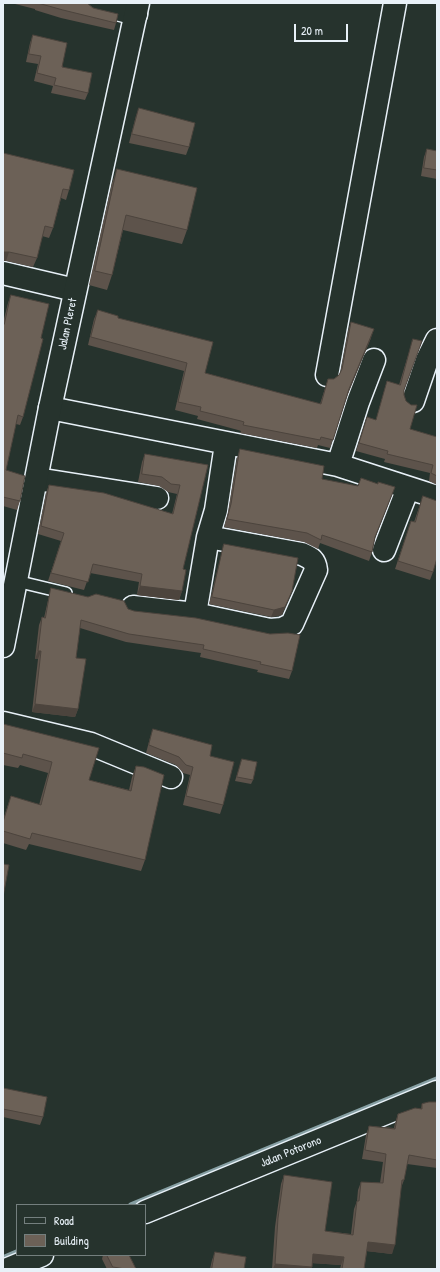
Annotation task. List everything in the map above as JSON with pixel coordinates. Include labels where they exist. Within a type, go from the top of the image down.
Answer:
[{"type":"street","points":[[94,3],[137,8]]},
{"type":"street","points":[[328,375],[395,3]]},
{"type":"street","name":"Jalan Pleret","points":[[3,646],[50,408],[137,8]]},
{"type":"street","points":[[3,273],[75,290]]},
{"type":"street","points":[[413,401],[427,360],[437,340]]},
{"type":"street","points":[[338,465],[358,402],[374,360]]},
{"type":"street","points":[[50,408],[338,465],[437,497]]},
{"type":"street","points":[[194,614],[208,537],[216,510],[226,444]]},
{"type":"street","points":[[37,479],[157,498]]},
{"type":"street","points":[[384,550],[408,488]]},
{"type":"street","points":[[134,607],[194,614],[270,630],[282,628],[292,624],[316,570],[315,564],[311,558],[302,554],[208,537]]},
{"type":"street","points":[[3,723],[91,744],[171,777]]},
{"type":"street","name":"Jalan Potorono","points":[[146,1212],[437,1092]]},
{"type":"street","points":[[8,1269],[40,1256]]},
{"type":"lane","points":[[16,581],[80,597]]},
{"type":"building","points":[[38,3],[87,3],[93,8],[118,14],[116,23]]},
{"type":"building","points":[[33,35],[67,43],[62,67],[92,73],[88,93],[54,85],[56,78],[37,73],[41,56],[29,54]]},
{"type":"building","points":[[139,108],[195,123],[189,147],[132,134]]},
{"type":"building","points":[[427,149],[437,151],[437,170],[424,168]]},
{"type":"building","points":[[3,153],[74,170],[69,190],[63,189],[53,228],[45,226],[37,258],[3,252]]},
{"type":"building","points":[[117,169],[197,188],[187,230],[126,215],[112,275],[95,271]]},
{"type":"building","points":[[11,295],[49,304],[41,338],[43,339],[23,417],[18,415],[6,470],[25,476],[20,501],[3,497],[3,323],[4,324]]},
{"type":"building","points":[[98,310],[118,316],[118,318],[213,342],[205,373],[321,404],[328,379],[334,379],[339,375],[342,369],[351,322],[374,329],[349,389],[333,440],[321,437],[320,440],[243,425],[244,422],[200,411],[201,407],[178,402],[187,363],[91,337]]},
{"type":"building","points":[[413,339],[422,341],[404,390],[404,395],[406,401],[411,405],[417,405],[410,429],[437,437],[437,476],[431,473],[433,465],[387,454],[388,451],[359,443],[367,417],[376,420],[387,381],[400,385]]},
{"type":"building","points":[[240,449],[324,466],[322,479],[358,486],[361,478],[378,484],[378,482],[395,487],[375,537],[372,552],[322,535],[321,540],[307,533],[227,519]]},
{"type":"building","points":[[145,454],[208,465],[183,569],[186,570],[182,591],[140,586],[142,574],[93,564],[88,582],[51,573],[64,533],[41,526],[49,485],[104,493],[173,514],[180,485],[171,484],[162,477],[142,474]]},
{"type":"building","points":[[423,496],[437,501],[437,558],[433,572],[398,561],[411,521],[415,522]]},
{"type":"building","points":[[224,544],[298,558],[292,591],[285,607],[274,610],[212,597]]},
{"type":"building","points":[[51,588],[88,597],[96,594],[124,601],[128,609],[134,611],[196,618],[270,634],[288,633],[300,635],[292,671],[260,664],[261,662],[203,649],[204,645],[129,634],[81,620],[76,658],[86,659],[78,709],[35,704],[41,651],[38,651],[42,617],[45,618]]},
{"type":"building","points":[[3,724],[99,748],[89,780],[131,791],[136,766],[144,767],[164,775],[145,860],[32,833],[30,839],[3,831],[3,822],[11,796],[41,805],[52,762],[23,754],[22,758],[3,753]]},
{"type":"building","points":[[153,729],[212,745],[210,756],[234,762],[223,805],[186,796],[193,767],[186,765],[179,757],[149,745]]},
{"type":"building","points":[[242,759],[257,762],[253,780],[237,777]]},
{"type":"building","points":[[3,864],[9,865],[3,897]]},
{"type":"building","points":[[3,1088],[47,1097],[43,1117],[3,1109]]},
{"type":"building","points":[[437,1102],[437,1160],[409,1155],[404,1180],[402,1180],[395,1245],[368,1242],[364,1269],[342,1269],[344,1257],[313,1254],[312,1267],[275,1264],[278,1218],[284,1175],[332,1182],[325,1231],[353,1235],[361,1182],[383,1183],[386,1154],[365,1150],[369,1126],[395,1129],[398,1114],[415,1108],[422,1109],[422,1104]]},
{"type":"building","points":[[215,1252],[246,1257],[244,1269],[212,1269]]},
{"type":"building","points":[[108,1256],[130,1256],[136,1269],[125,1269],[113,1267]]},
{"type":"waterway","points":[[133,1204],[437,1079]]},
{"type":"waterway","points":[[3,1258],[16,1252]]}]
